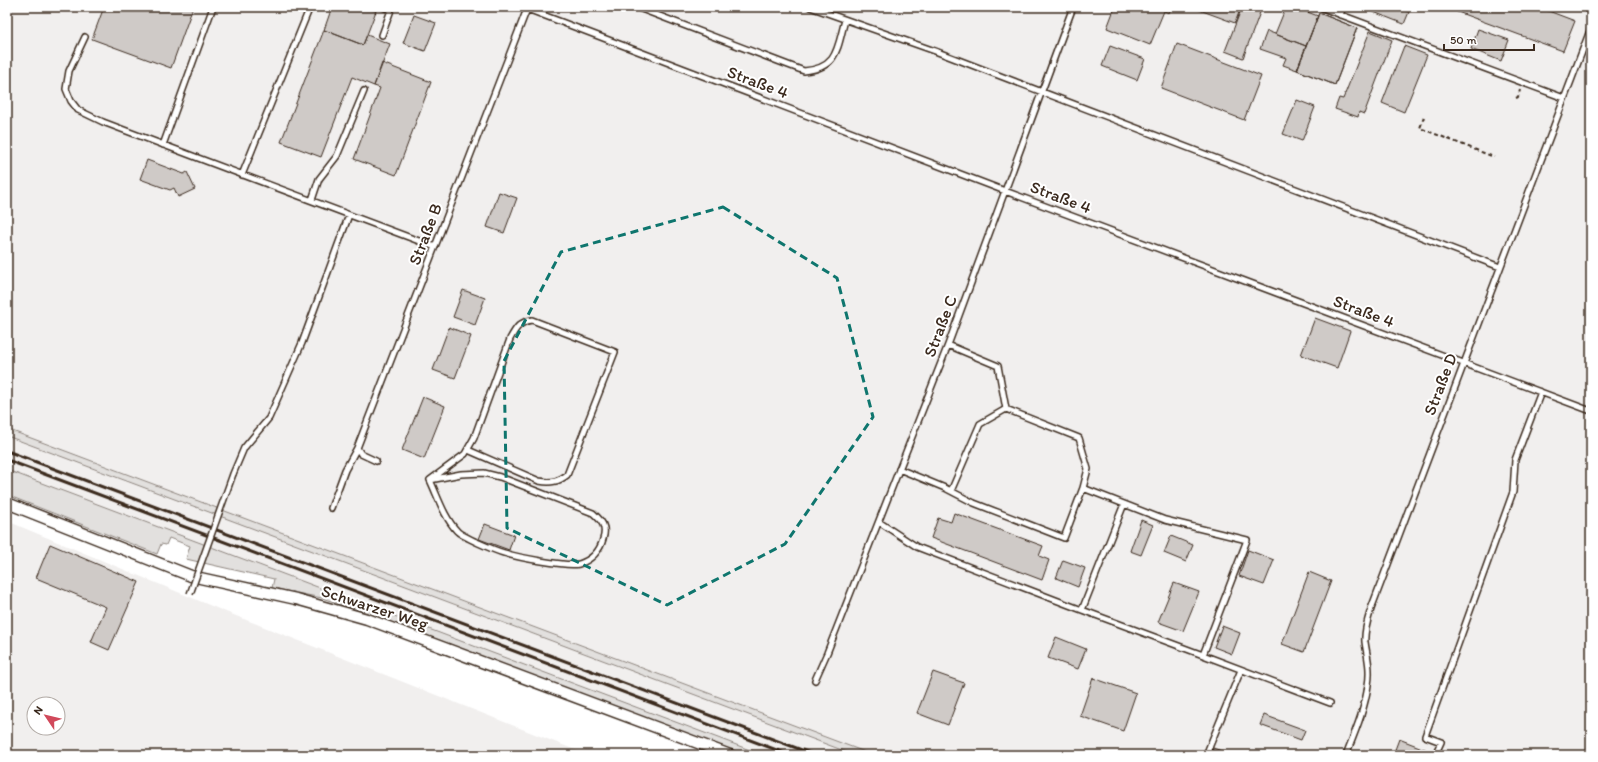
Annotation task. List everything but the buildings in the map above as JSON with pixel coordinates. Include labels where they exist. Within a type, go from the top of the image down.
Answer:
[{"type":"street","name":"Schwarzer Weg","points":[[7,503],[191,576],[296,599],[368,619],[730,755]]},
{"type":"lane","points":[[163,145],[213,7]]},
{"type":"lane","points":[[242,175],[310,7]]},
{"type":"lane","points":[[382,35],[391,10],[383,7]]},
{"type":"lane","points":[[636,7],[804,71],[818,70],[828,64],[836,52],[845,20]]},
{"type":"lane","points":[[810,7],[935,51],[1500,267]]},
{"type":"lane","name":"Straße C","points":[[814,680],[827,653],[948,345],[1073,7]]},
{"type":"lane","points":[[1320,7],[1564,98]]},
{"type":"lane","points":[[1340,15],[1343,7]]},
{"type":"lane","name":"Straße 4","points":[[525,8],[1005,191],[1591,411]]},
{"type":"lane","name":"Straße B","points":[[331,508],[345,470],[357,448],[435,247],[525,8]]},
{"type":"lane","name":"Straße D","points":[[1346,755],[1362,713],[1368,685],[1370,666],[1365,641],[1366,626],[1371,608],[1591,28]]},
{"type":"lane","points":[[85,37],[69,71],[66,89],[71,101],[78,110],[163,145],[435,247]]},
{"type":"lane","points":[[312,200],[319,180],[337,156],[364,91]]},
{"type":"lane","points":[[190,594],[233,474],[244,448],[269,418],[302,343],[349,215]]},
{"type":"lane","points":[[430,480],[465,454],[468,450],[474,438],[510,339],[517,326],[523,322],[532,320],[615,352],[567,475],[559,481],[539,481],[468,450]]},
{"type":"lane","points":[[948,345],[998,366],[1006,409]]},
{"type":"lane","points":[[1435,755],[1440,742],[1424,736],[1513,492],[1516,460],[1541,392]]},
{"type":"lane","points":[[899,469],[951,491],[974,503],[1064,538],[1083,488],[1088,469],[1079,438],[1006,409]]},
{"type":"lane","points":[[951,491],[980,424],[1006,409]]},
{"type":"lane","points":[[357,448],[361,454],[376,461]]},
{"type":"lane","points":[[484,473],[500,477],[593,513],[602,521],[605,532],[602,542],[598,552],[579,564],[566,564],[502,553],[458,532],[448,520],[430,480],[484,473]]},
{"type":"lane","points":[[1083,488],[1165,520],[1247,540],[1203,656]]},
{"type":"lane","points":[[1082,610],[1124,504]]},
{"type":"lane","points":[[878,522],[917,547],[1330,704]]},
{"type":"lane","points":[[1206,755],[1241,670]]},
{"type":"path","points":[[1424,117],[1420,128],[1494,157]]},
{"type":"highlighted area","points":[[723,207],[837,278],[873,417],[785,544],[667,605],[507,528],[504,361],[561,252]]},
{"type":"shaded area","points":[[7,7],[1591,7],[1591,755],[873,755],[7,429]]},
{"type":"shaded area","points":[[7,429],[873,755],[855,755],[7,436]]},
{"type":"shaded area","points":[[7,436],[855,755],[763,755],[7,470]]},
{"type":"shaded area","points":[[7,470],[763,755],[744,755],[367,613],[322,598],[272,588],[274,579],[186,559],[190,546],[169,538],[166,545],[161,544],[157,554],[7,495]]},
{"type":"shaded area","points":[[7,521],[226,612],[588,755],[7,755]]},
{"type":"railway","points":[[7,451],[815,755]]},
{"type":"railway","points":[[7,460],[790,755]]}]
